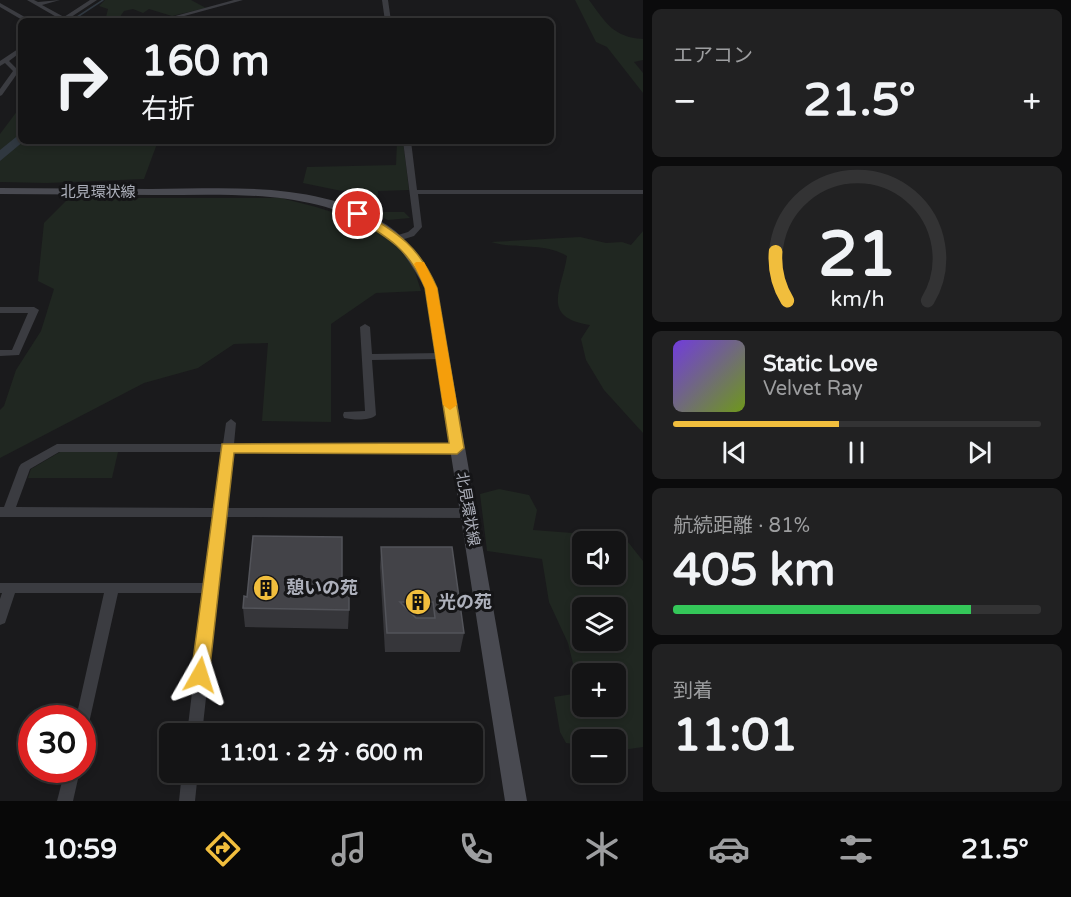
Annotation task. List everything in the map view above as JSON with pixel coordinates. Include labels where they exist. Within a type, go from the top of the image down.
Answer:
[{"type":"main road","name":"北見環状線","points":[[0,191],[240,191],[290,195],[345,209],[398,238],[422,268],[431,288],[516,801]]},
{"type":"street","points":[[30,0],[60,18]]},
{"type":"street","points":[[38,4],[57,0]]},
{"type":"street","points":[[66,18],[94,0]]},
{"type":"street","points":[[171,18],[240,0]]},
{"type":"street","points":[[385,0],[388,18]]},
{"type":"street","points":[[0,5],[23,18]]},
{"type":"street","points":[[2,63],[18,51]]},
{"type":"street","points":[[2,63],[18,59]]},
{"type":"street","points":[[0,92],[16,72],[2,63]]},
{"type":"street","points":[[398,238],[411,234],[418,226],[416,192],[408,144]]},
{"type":"street","points":[[416,192],[643,192]]},
{"type":"street","points":[[0,310],[34,310],[16,353],[0,353]]},
{"type":"street","points":[[348,416],[371,415],[365,327]]},
{"type":"street","points":[[367,357],[442,357]]},
{"type":"street","points":[[195,723],[231,423]]},
{"type":"street","points":[[457,448],[57,448],[25,467],[4,512],[469,513]]},
{"type":"street","points":[[0,620],[5,588],[210,588]]},
{"type":"street","points":[[86,705],[112,589]]},
{"type":"street","points":[[65,801],[69,783]]},
{"type":"street","points":[[187,801],[189,783]]},
{"type":"shaded area","points":[[105,0],[191,0],[206,8],[172,16],[149,9],[143,13],[133,9],[124,11],[119,18],[106,18],[108,9],[99,6]]},
{"type":"shaded area","points":[[575,0],[589,0],[617,32],[643,39],[643,60],[634,62],[643,73],[643,93],[607,47],[596,42]]},
{"type":"shaded area","points":[[18,110],[18,144],[157,144],[144,179],[47,183],[0,182],[0,134]]},
{"type":"shaded area","points":[[397,144],[403,144],[409,190],[378,191],[377,212],[404,212],[410,218],[388,220],[351,203],[365,202],[366,191],[342,191],[303,183],[307,167],[396,165]]},
{"type":"shaded area","points":[[69,198],[281,198],[316,207],[351,218],[385,235],[412,262],[421,291],[376,293],[331,324],[331,422],[262,421],[268,343],[234,344],[198,368],[144,383],[0,458],[0,410],[4,406],[16,370],[41,331],[54,289],[38,281],[44,223]]},
{"type":"shaded area","points":[[643,231],[643,433],[604,390],[586,360],[581,339],[590,325],[574,321],[559,309],[559,291],[567,256],[549,249],[491,242],[580,237],[606,243],[622,242],[631,245]]},
{"type":"shaded area","points":[[60,452],[118,452],[112,478],[28,478],[31,469]]},
{"type":"shaded area","points":[[499,489],[529,495],[537,510],[533,530],[572,533],[572,585],[626,585],[626,540],[643,561],[643,747],[626,749],[626,729],[572,729],[572,744],[566,743],[560,732],[554,697],[572,694],[572,717],[626,717],[626,663],[573,663],[568,643],[549,602],[542,559],[487,551],[480,494]]},
{"type":"building","name":"憩いの苑","points":[[253,536],[342,537],[342,594],[349,594],[349,610],[243,608],[244,596],[247,597]]},
{"type":"building","name":"光の苑","points":[[381,547],[452,547],[464,633],[387,633]],"holes":[[[400,602],[433,602],[435,618],[416,618]]]},
{"type":"waterway","points":[[76,18],[103,0]]},
{"type":"waterway","points":[[0,157],[18,140]]},
{"type":"slow traffic","points":[[420,264],[431,288],[450,405]]},
{"type":"place","name":"憩いの苑","points":[[266,588]]},
{"type":"place","name":"光の苑","points":[[418,602]]},
{"type":"route","points":[[200,675],[228,448],[457,448],[431,288],[410,250],[398,238],[358,214]]}]
